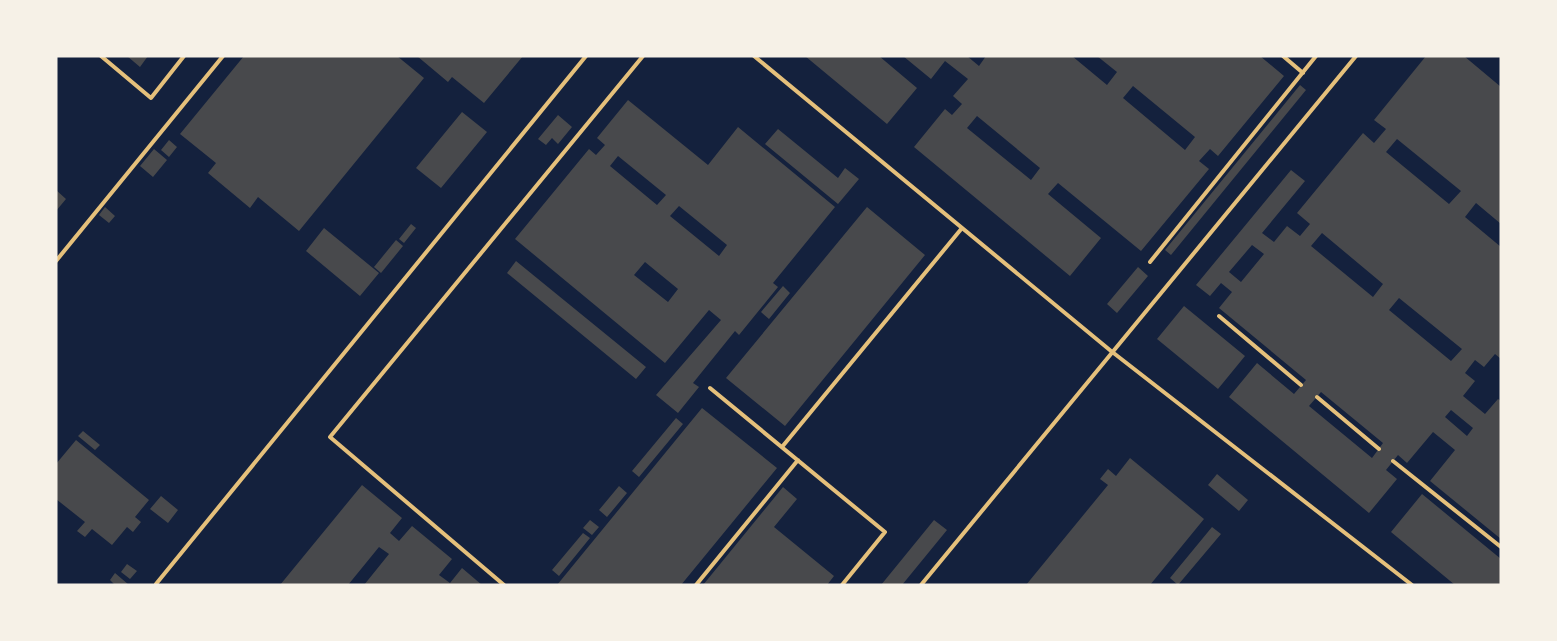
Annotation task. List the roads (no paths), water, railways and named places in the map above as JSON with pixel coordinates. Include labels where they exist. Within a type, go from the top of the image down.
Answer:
[{"type":"lane","points":[[101,56],[151,98],[184,56]]},
{"type":"lane","points":[[56,261],[222,56]]},
{"type":"lane","points":[[156,584],[586,56]]},
{"type":"lane","points":[[504,585],[330,437],[643,56]]},
{"type":"lane","points":[[754,56],[1111,351],[1412,585]]},
{"type":"lane","points":[[1283,56],[1303,73]]},
{"type":"lane","points":[[1150,262],[1316,56]]},
{"type":"lane","points":[[921,585],[1111,351],[1356,56]]},
{"type":"lane","points":[[782,447],[962,228]]},
{"type":"lane","points":[[1219,316],[1302,385]]},
{"type":"lane","points":[[710,388],[885,532],[842,585]]},
{"type":"lane","points":[[1317,397],[1379,449]]},
{"type":"lane","points":[[696,585],[798,460]]},
{"type":"lane","points":[[1394,461],[1501,547]]}]
